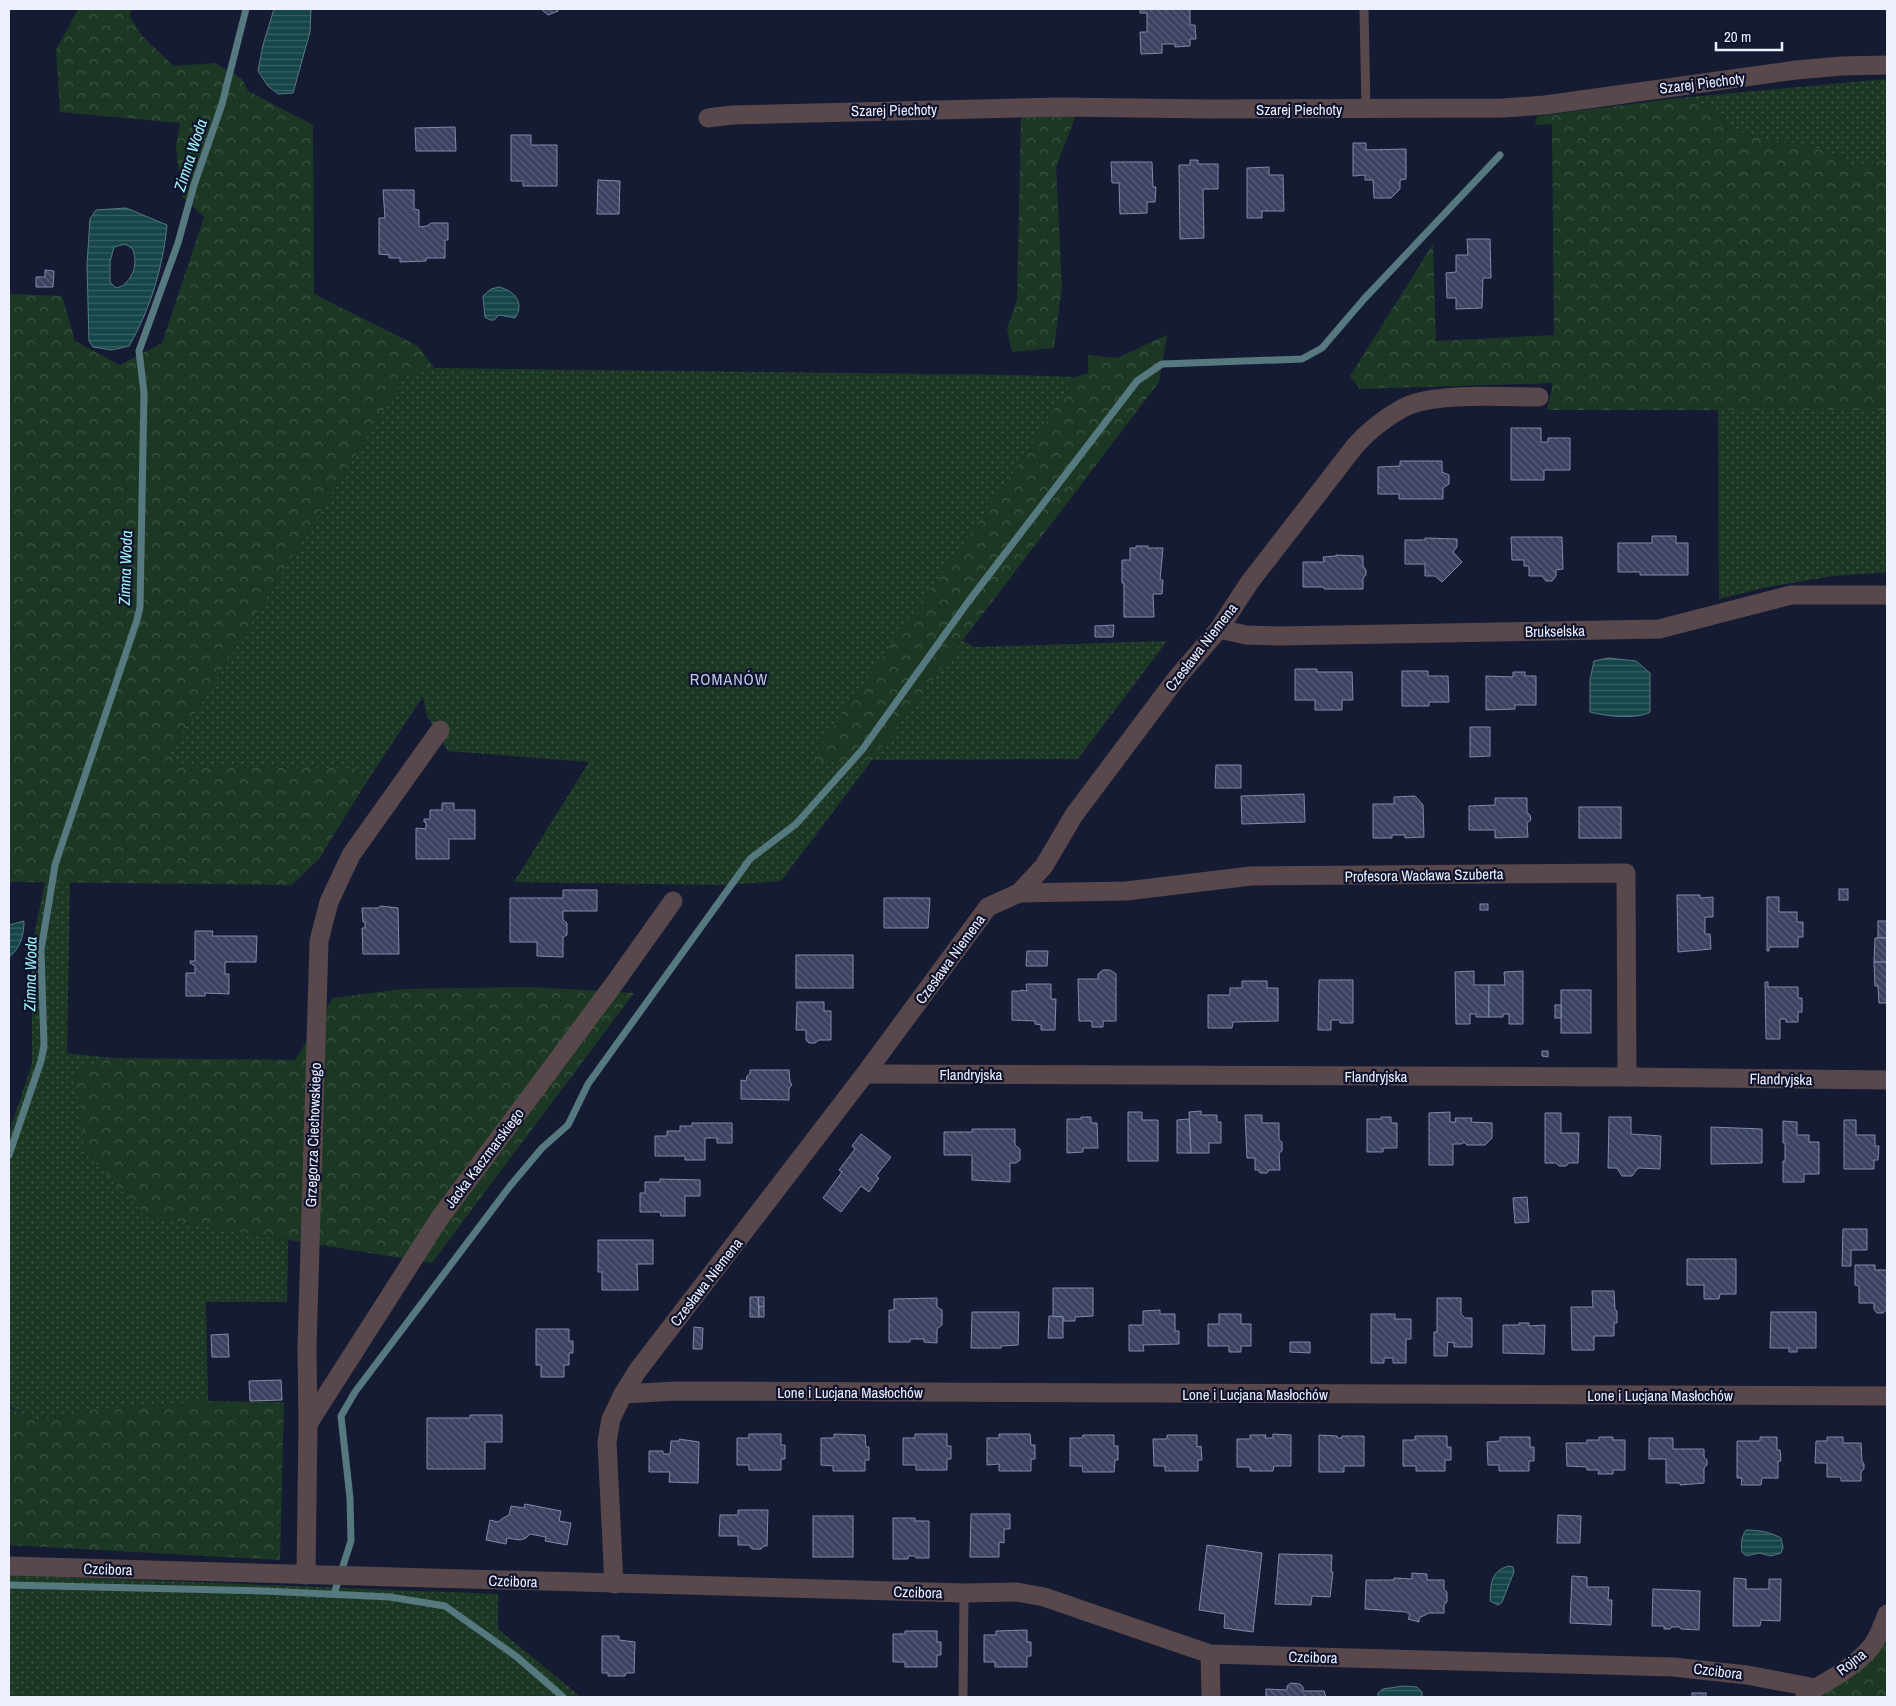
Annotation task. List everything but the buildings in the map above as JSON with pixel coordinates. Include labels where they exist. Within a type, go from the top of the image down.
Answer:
[{"type":"street","name":"Szarej Piechoty","points":[[708,118],[732,115],[1060,107],[1211,109],[1503,108],[1545,105],[1796,70],[1887,65]]},
{"type":"street","name":"Czesława Niemena","points":[[614,1584],[607,1442],[611,1419],[623,1394],[638,1370],[866,1074],[988,907],[1019,893],[1044,866],[1074,815],[1164,695],[1219,629],[1249,584],[1355,446],[1368,432],[1404,408],[1434,399],[1539,397]]},
{"type":"street","name":"Brukselska","points":[[1219,629],[1261,636],[1659,629],[1791,595],[1887,595]]},
{"type":"street","name":"Grzegorza Ciechowskiego","points":[[306,1575],[307,1348],[319,941],[329,902],[351,855],[440,730]]},
{"type":"street","name":"Profesora Wacława Szuberta","points":[[1019,893],[1126,891],[1251,876],[1626,873],[1627,1077]]},
{"type":"street","name":"Jacka Kaczmarskiego","points":[[308,1424],[439,1219],[614,984],[673,901]]},
{"type":"street","name":"Flandryjska","points":[[866,1074],[1887,1080]]},
{"type":"street","name":"Lone i Lucjana Masłochów","points":[[623,1394],[675,1391],[1887,1396]]},
{"type":"street","name":"Czcibora","points":[[9,1566],[614,1584],[964,1593],[1017,1592],[1044,1597],[1210,1654],[1673,1666],[1747,1675],[1808,1692]]},
{"type":"street","name":"Rojna","points":[[1808,1692],[1864,1654],[1878,1635],[1887,1614]]},
{"type":"street","points":[[1210,1654],[1211,1697]]},
{"type":"lane","points":[[1364,9],[1366,109]]},
{"type":"lane","points":[[963,1697],[964,1593]]},
{"type":"green space","points":[[78,9],[132,9],[129,15],[142,36],[174,66],[215,63],[242,79],[248,91],[313,125],[314,294],[418,346],[434,368],[404,377],[168,756],[190,767],[354,768],[366,783],[319,859],[292,885],[9,882],[9,294],[62,296],[75,341],[120,365],[162,343],[204,217],[182,197],[176,147],[180,123],[60,112],[56,50]]},
{"type":"green space","points":[[1887,79],[1887,152],[1881,161],[1857,166],[1832,153],[1808,145],[1762,139],[1734,130],[1707,106],[1679,98]]},
{"type":"green space","points":[[1679,98],[1707,106],[1734,130],[1762,139],[1808,145],[1832,153],[1857,166],[1881,161],[1887,152],[1887,410],[1547,410],[1553,383],[1360,389],[1350,376],[1433,244],[1436,341],[1554,335],[1552,124],[1535,125],[1537,116]]},
{"type":"green space","points":[[1021,115],[1076,115],[1056,167],[1062,286],[1054,348],[1012,352],[1007,329],[1017,300]]},
{"type":"green space","points":[[1167,335],[1159,382],[872,760],[813,762],[818,748],[1021,462],[1075,377],[1088,373],[1088,355],[1117,358]]},
{"type":"green space","points":[[434,368],[1075,377],[1021,462],[819,748],[814,762],[872,760],[781,881],[724,885],[514,882],[589,762],[448,751],[427,716],[423,696],[366,783],[353,768],[190,767],[168,756],[404,377]]},
{"type":"green space","points":[[1718,409],[1887,410],[1887,572],[1833,576],[1768,587],[1719,599]]},
{"type":"green space","points":[[961,640],[974,647],[1167,641],[1078,759],[872,760]]},
{"type":"green space","points":[[45,882],[70,882],[67,1053],[112,1058],[75,1072],[86,1153],[147,1217],[288,1240],[287,1302],[206,1302],[208,1401],[98,1409],[34,1420],[9,1406],[9,1133],[32,1063],[32,946]]},
{"type":"green space","points":[[532,987],[634,993],[432,1263],[147,1217],[86,1153],[75,1072],[112,1058],[295,1060],[333,998],[402,989]]},
{"type":"green space","points":[[208,1401],[284,1402],[280,1560],[9,1545],[10,1408],[35,1420],[98,1409]]},
{"type":"green space","points":[[9,1575],[498,1594],[498,1629],[581,1697],[9,1697]]},
{"type":"green space","points":[[1887,1639],[1887,1697],[1820,1697]]},
{"type":"shaded area","points":[[274,9],[311,9],[310,32],[293,93],[278,94],[268,86],[258,71],[263,45]]},
{"type":"shaded area","points":[[126,208],[167,225],[159,272],[143,318],[129,346],[112,350],[93,347],[89,341],[87,265],[90,219],[96,210]],"holes":[[[125,244],[133,249],[135,266],[132,274],[124,285],[116,288],[110,282],[110,262],[114,247]]]},
{"type":"shaded area","points":[[499,287],[510,291],[517,298],[519,307],[515,318],[499,315],[494,320],[490,320],[485,317],[483,296],[491,289]]},
{"type":"shaded area","points":[[1608,658],[1636,661],[1650,673],[1650,712],[1629,717],[1590,712],[1590,680],[1594,661]]},
{"type":"shaded area","points":[[24,921],[21,941],[9,957],[9,925]]},
{"type":"shaded area","points":[[1746,1530],[1773,1534],[1781,1538],[1783,1547],[1781,1553],[1771,1556],[1759,1553],[1746,1556],[1742,1552],[1741,1546]]},
{"type":"shaded area","points":[[1509,1566],[1513,1567],[1514,1572],[1502,1602],[1498,1605],[1490,1601],[1493,1579],[1498,1571]]},
{"type":"shaded area","points":[[1403,1686],[1417,1687],[1422,1692],[1422,1697],[1378,1697],[1378,1693],[1383,1689]]},
{"type":"waterway","name":"Zimna Woda","points":[[9,1155],[41,1061],[44,1046],[41,950],[55,865],[140,607],[144,393],[139,351],[178,243],[194,185],[222,104],[246,9]]},
{"type":"waterway","points":[[334,1594],[351,1541],[350,1498],[341,1416],[355,1392],[510,1186],[542,1148],[568,1125],[588,1084],[750,859],[796,824],[862,750],[968,602],[1137,381],[1162,364],[1302,359],[1322,348],[1364,299],[1500,155]]},
{"type":"waterway","points":[[9,1585],[264,1591],[390,1597],[445,1606],[517,1657],[563,1697]]},
{"type":"district","name":"ROMANÓW","points":[[729,679]]}]
